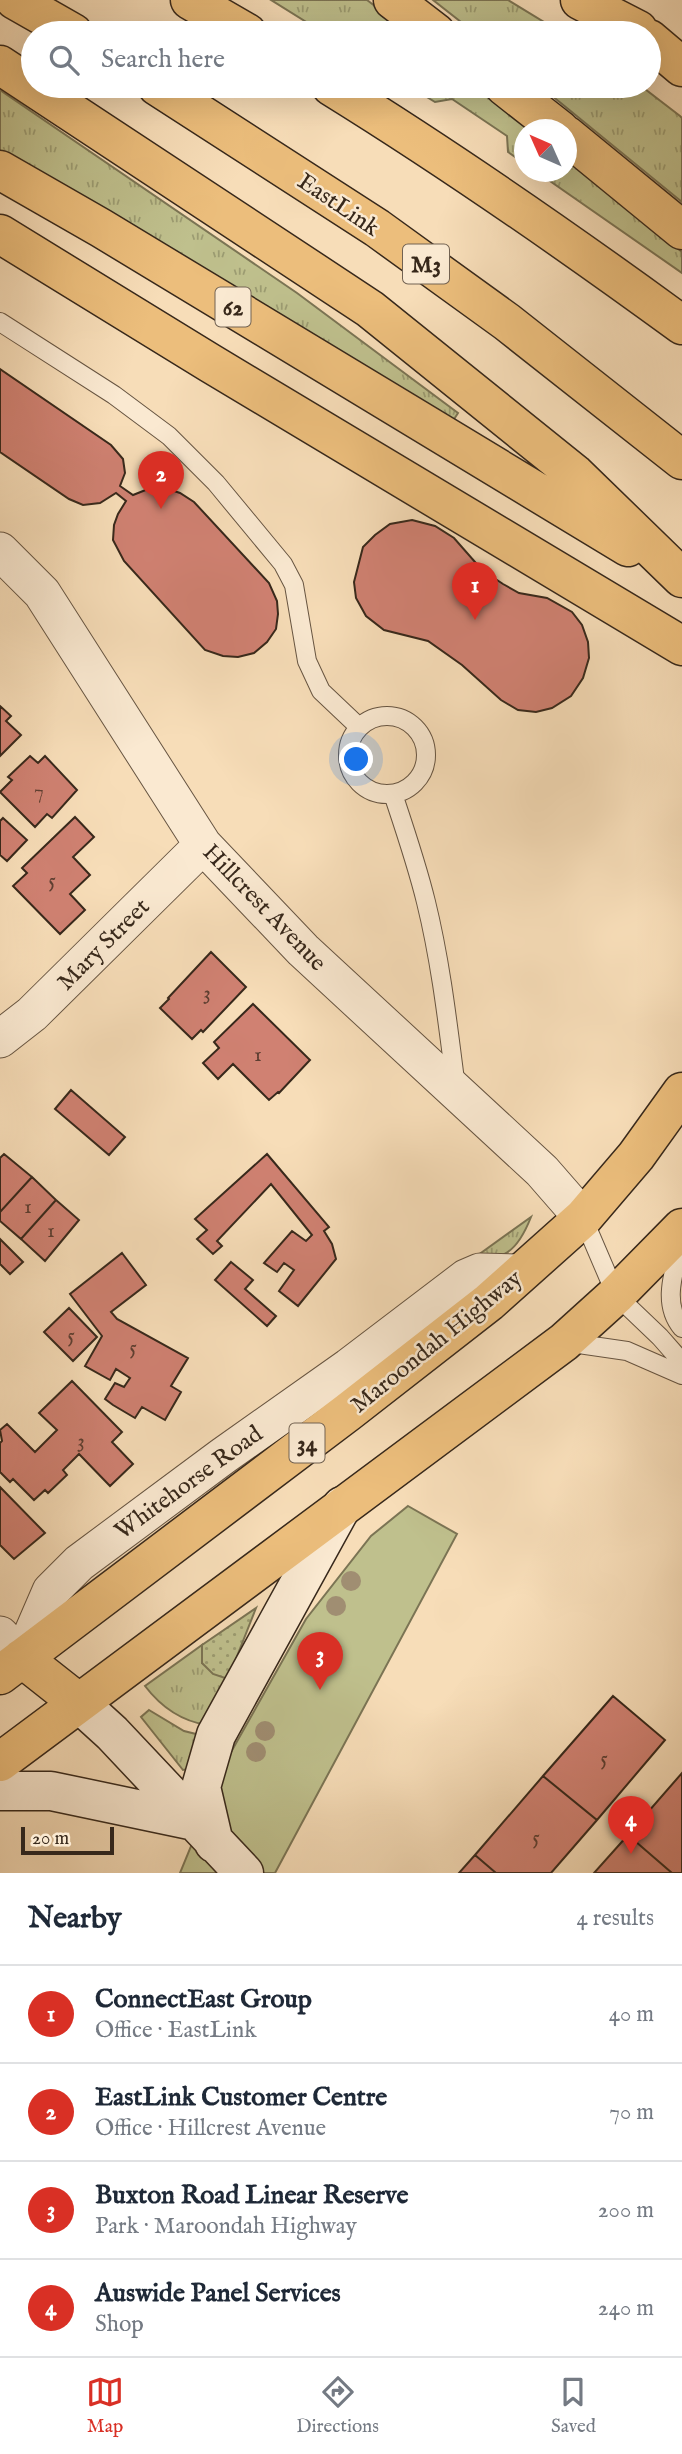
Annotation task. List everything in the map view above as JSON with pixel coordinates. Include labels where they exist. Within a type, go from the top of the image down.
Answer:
[{"type":"highway","points":[[15,0],[52,21]]},
{"type":"highway","points":[[190,0],[226,21]]},
{"type":"highway","points":[[394,0],[421,21]]},
{"type":"highway","points":[[580,0],[619,21]]},
{"type":"highway","points":[[607,0],[629,21]]},
{"type":"highway","points":[[661,49],[682,67]]},
{"type":"highway","points":[[0,65],[21,79]]},
{"type":"highway","points":[[50,98],[370,309],[575,474],[682,579]]},
{"type":"highway","name":"EastLink","points":[[176,98],[377,228],[507,322],[682,460]]},
{"type":"highway","points":[[351,98],[410,134],[554,232],[682,325]]},
{"type":"highway","points":[[519,98],[546,119]]},
{"type":"highway","points":[[577,144],[682,230]]},
{"type":"highway","name":"62","points":[[0,170],[682,579]]},
{"type":"highway","points":[[0,234],[682,646]]},
{"type":"highway","name":"Maroondah Highway","points":[[7,1656],[348,1412],[521,1273],[583,1219],[636,1156],[682,1092]]},
{"type":"highway","points":[[0,1762],[564,1342],[616,1295],[682,1228]]},
{"type":"highway","points":[[7,1656],[79,1703]]},
{"type":"main road","points":[[204,1832],[201,1787],[216,1735],[342,1506]]},
{"type":"main road","points":[[79,1703],[112,1733],[244,1873]]},
{"type":"main road","points":[[0,1791],[51,1791],[204,1832]]},
{"type":"street","name":"Hillcrest Avenue","points":[[0,551],[42,593],[203,845],[303,950],[547,1177],[583,1219]]},
{"type":"street","name":"Mary Street","points":[[0,1039],[32,1014],[203,845]]},
{"type":"lane","points":[[0,321],[114,396],[169,436],[216,483],[283,564],[294,585],[305,650],[321,691],[359,727]]},
{"type":"lane","points":[[383,716],[408,722],[418,731],[425,743],[424,769],[417,781],[406,790],[393,794],[380,794],[359,783],[348,761],[348,749],[359,727],[370,719],[383,716]]},
{"type":"lane","points":[[393,794],[426,904],[447,1009],[456,1090]]},
{"type":"lane","points":[[583,1219],[616,1295],[682,1362]]},
{"type":"lane","points":[[682,1237],[669,1297],[671,1309],[682,1328]]},
{"type":"lane","points":[[564,1342],[628,1351],[682,1375]]},
{"type":"green space","points":[[271,0],[367,0],[394,21],[305,21]]},
{"type":"green space","points":[[433,0],[508,0],[542,21],[460,21]]},
{"type":"green space","points":[[0,90],[297,293],[458,413],[451,424],[0,155]]},
{"type":"green space","points":[[428,98],[494,98],[521,119],[514,119],[514,156],[508,152],[507,136],[452,99],[435,102]]},
{"type":"green space","points":[[555,98],[657,98],[680,116],[682,202]]},
{"type":"green space","points":[[577,164],[682,252],[682,273],[551,182],[577,182]]},
{"type":"green space","points":[[531,1217],[514,1247],[500,1256],[467,1263]]},
{"type":"green space","points":[[408,1506],[457,1534],[275,1873],[180,1873],[226,1761],[306,1619],[371,1536]]},
{"type":"green space","points":[[256,1608],[228,1679],[213,1674],[202,1663],[202,1645]]},
{"type":"green space","points":[[202,1645],[202,1663],[228,1679],[207,1725],[172,1712],[145,1686]]},
{"type":"green space","points":[[149,1710],[184,1731],[200,1735],[188,1769],[183,1770],[141,1717]]},
{"type":"building","points":[[0,369],[111,445],[123,459],[125,473],[120,486],[133,495],[148,489],[168,489],[194,502],[269,583],[277,601],[278,614],[276,629],[267,642],[254,653],[238,657],[223,656],[205,650],[124,561],[113,540],[114,525],[126,501],[116,493],[100,503],[83,505],[69,499],[0,452]]},
{"type":"building","points":[[412,520],[435,526],[454,538],[482,570],[503,584],[519,593],[547,598],[572,612],[582,625],[588,642],[589,658],[583,678],[571,696],[552,708],[536,712],[518,710],[501,700],[462,665],[428,641],[384,630],[366,616],[356,598],[354,582],[363,547],[390,524]]},
{"type":"building","points":[[0,706],[11,716],[6,721],[21,735],[0,756]]},
{"type":"building","points":[[30,756],[38,763],[45,756],[77,790],[52,818],[47,814],[35,827],[0,792],[12,780],[8,777]]},
{"type":"building","points":[[75,817],[94,837],[73,857],[90,875],[70,894],[85,910],[60,934],[13,886],[27,873],[22,868]]},
{"type":"building","points":[[3,818],[27,840],[7,861],[0,855],[0,821]]},
{"type":"building","points":[[211,952],[246,987],[203,1032],[201,1030],[192,1039],[160,1008]]},
{"type":"building","points":[[253,1004],[310,1060],[269,1100],[233,1064],[218,1079],[203,1063],[219,1048],[214,1042]]},
{"type":"building","points":[[71,1090],[125,1137],[109,1155],[55,1109]]},
{"type":"building","points":[[4,1154],[32,1177],[0,1212],[0,1158]]},
{"type":"building","points":[[267,1154],[329,1227],[324,1231],[332,1244],[336,1259],[298,1306],[279,1291],[294,1270],[284,1263],[277,1272],[264,1263],[292,1231],[306,1241],[312,1235],[271,1184],[217,1241],[222,1246],[213,1254],[197,1239],[207,1230],[195,1219]]},
{"type":"building","points":[[32,1177],[56,1200],[21,1239],[0,1221],[0,1212]]},
{"type":"building","points":[[56,1200],[79,1220],[45,1261],[21,1239]]},
{"type":"building","points":[[0,1239],[23,1262],[10,1274],[0,1264]]},
{"type":"building","points":[[122,1253],[146,1285],[111,1312],[117,1319],[188,1358],[171,1386],[181,1392],[165,1420],[142,1407],[135,1418],[113,1405],[105,1399],[115,1383],[124,1387],[130,1378],[116,1369],[110,1380],[85,1366],[102,1336],[70,1294]]},
{"type":"building","points":[[231,1262],[253,1280],[245,1289],[276,1316],[267,1326],[215,1280]]},
{"type":"building","points":[[69,1308],[97,1337],[73,1361],[44,1332]]},
{"type":"building","points":[[72,1381],[122,1432],[112,1442],[133,1464],[110,1486],[79,1454],[63,1470],[67,1475],[48,1493],[45,1490],[34,1500],[13,1479],[10,1482],[0,1472],[0,1430],[7,1424],[35,1452],[57,1430],[39,1413]]},
{"type":"building","points":[[0,1487],[45,1533],[14,1559],[0,1545]]},
{"type":"building","points":[[613,1696],[665,1740],[597,1820],[543,1776]]},
{"type":"building","points":[[682,1773],[682,1873],[672,1873],[628,1835]]},
{"type":"building","points":[[543,1776],[597,1820],[551,1873],[496,1873],[475,1855]]},
{"type":"building","points":[[628,1835],[672,1873],[594,1873]]},
{"type":"building","points":[[475,1855],[496,1873],[459,1873]]},
{"type":"place","name":"EastLink Customer Centre","points":[[161,509]]},
{"type":"place","name":"ConnectEast Group","points":[[475,620]]},
{"type":"place","name":"Buxton Road Linear Reserve","points":[[320,1690]]},
{"type":"place","name":"Auswide Panel Services","points":[[631,1854]]}]
